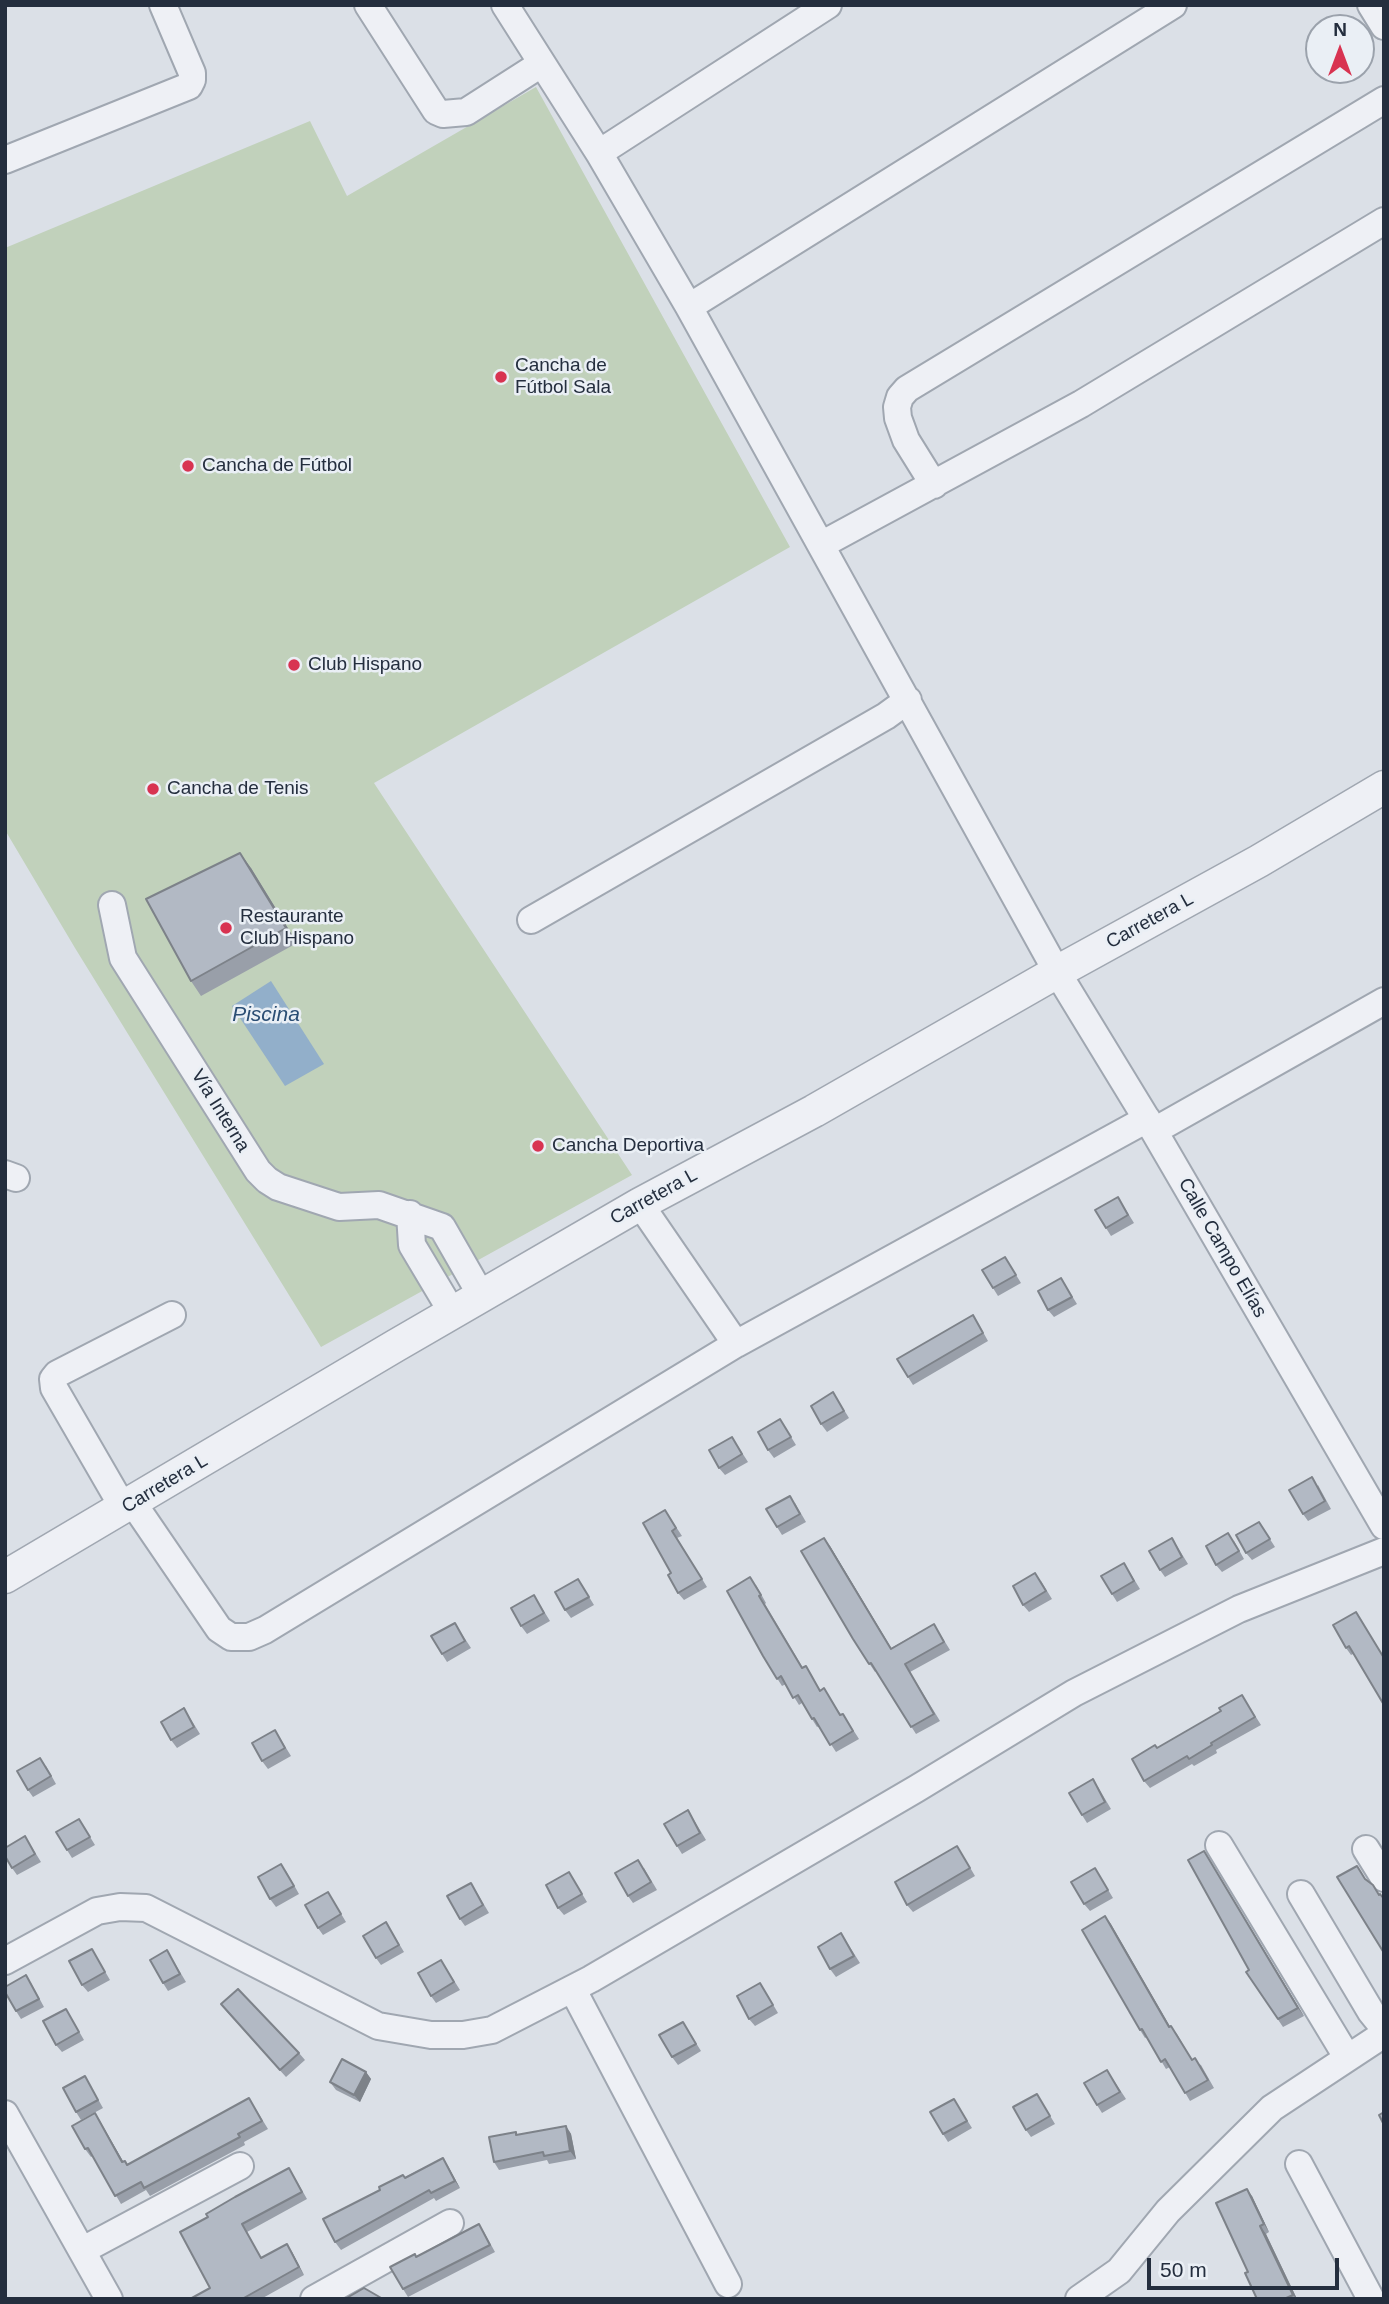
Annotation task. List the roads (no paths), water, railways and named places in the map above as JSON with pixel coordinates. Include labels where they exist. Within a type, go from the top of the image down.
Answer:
[{"type":"street","points":[[5,160],[188,86],[192,74],[163,5]]},
{"type":"street","points":[[368,5],[436,111],[443,114],[466,112],[541,64]]},
{"type":"street","name":"Calle Campo Elías","points":[[505,5],[599,153],[689,307],[1057,972],[1151,1125],[1384,1526]]},
{"type":"street","points":[[599,153],[828,5]]},
{"type":"street","points":[[689,307],[1173,5]]},
{"type":"street","points":[[1371,5],[1384,26]]},
{"type":"street","points":[[934,485],[906,440],[898,418],[900,397],[907,389],[1384,100]]},
{"type":"street","points":[[821,545],[1081,404],[1384,220]]},
{"type":"street","points":[[531,920],[887,716],[908,700]]},
{"type":"street","name":"Carretera L","points":[[5,1577],[639,1204],[814,1111],[1384,787]]},
{"type":"street","name":"Vía Interna","points":[[112,905],[123,958],[258,1171],[267,1181],[340,1207],[379,1205],[410,1214]]},
{"type":"street","points":[[172,1315],[58,1374],[53,1379],[54,1388],[129,1506],[219,1629],[231,1637],[249,1637],[265,1630],[736,1344],[1384,1001]]},
{"type":"street","points":[[639,1204],[736,1344]]},
{"type":"street","points":[[452,1312],[412,1245],[410,1214],[442,1227],[481,1295]]},
{"type":"street","points":[[5,1961],[97,1911],[120,1907],[146,1908],[378,2026],[431,2035],[463,2035],[492,2030],[573,1990],[1074,1693],[1239,1609],[1384,1551]]},
{"type":"street","points":[[1219,1845],[1347,2056]]},
{"type":"street","points":[[1366,1849],[1384,1878]]},
{"type":"street","points":[[1301,1894],[1371,2012],[1384,2028]]},
{"type":"street","points":[[573,1990],[728,2284]]},
{"type":"street","points":[[1079,2299],[1119,2271],[1168,2211],[1272,2108],[1384,2034]]},
{"type":"street","points":[[5,2114],[109,2299]]},
{"type":"street","points":[[1299,2164],[1371,2299]]},
{"type":"street","points":[[83,2250],[240,2166]]},
{"type":"street","points":[[314,2299],[450,2223]]},
{"type":"water","name":"Piscina","points":[[271,981],[324,1064],[285,1086],[232,1006]]},
{"type":"place","name":"Cancha de Fútbol Sala","points":[[501,377]]},
{"type":"place","name":"Cancha de Fútbol","points":[[188,466]]},
{"type":"place","name":"Club Hispano","points":[[294,665]]},
{"type":"place","name":"Cancha de Tenis","points":[[153,789]]},
{"type":"place","name":"Restaurante Club Hispano","points":[[226,928]]},
{"type":"place","name":"Cancha Deportiva","points":[[538,1146]]}]
